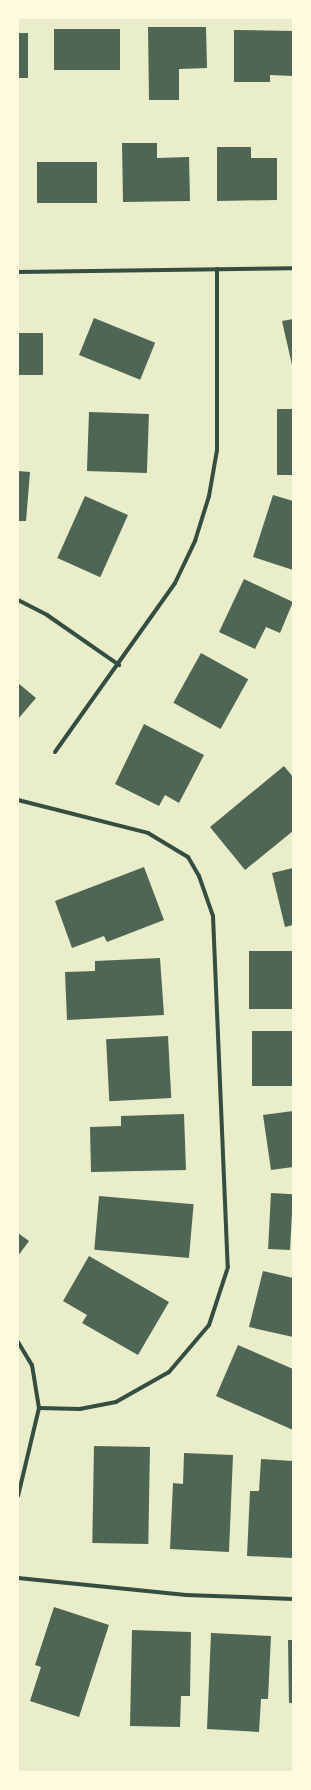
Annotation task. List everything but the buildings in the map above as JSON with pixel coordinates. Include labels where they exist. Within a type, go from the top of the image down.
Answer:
[{"type":"street","points":[[18,272],[293,268]]},
{"type":"street","points":[[55,752],[119,665],[175,583],[195,541],[209,496],[218,426],[217,269]]},
{"type":"street","points":[[18,600],[47,615],[119,665]]},
{"type":"street","points":[[18,800],[148,833],[188,857],[213,916],[228,1267],[217,1307],[198,1342],[158,1380],[116,1402],[80,1409],[39,1408]]},
{"type":"street","points":[[18,1342],[32,1366],[39,1408],[18,1496]]},
{"type":"street","points":[[18,1578],[186,1595],[293,1599]]}]
